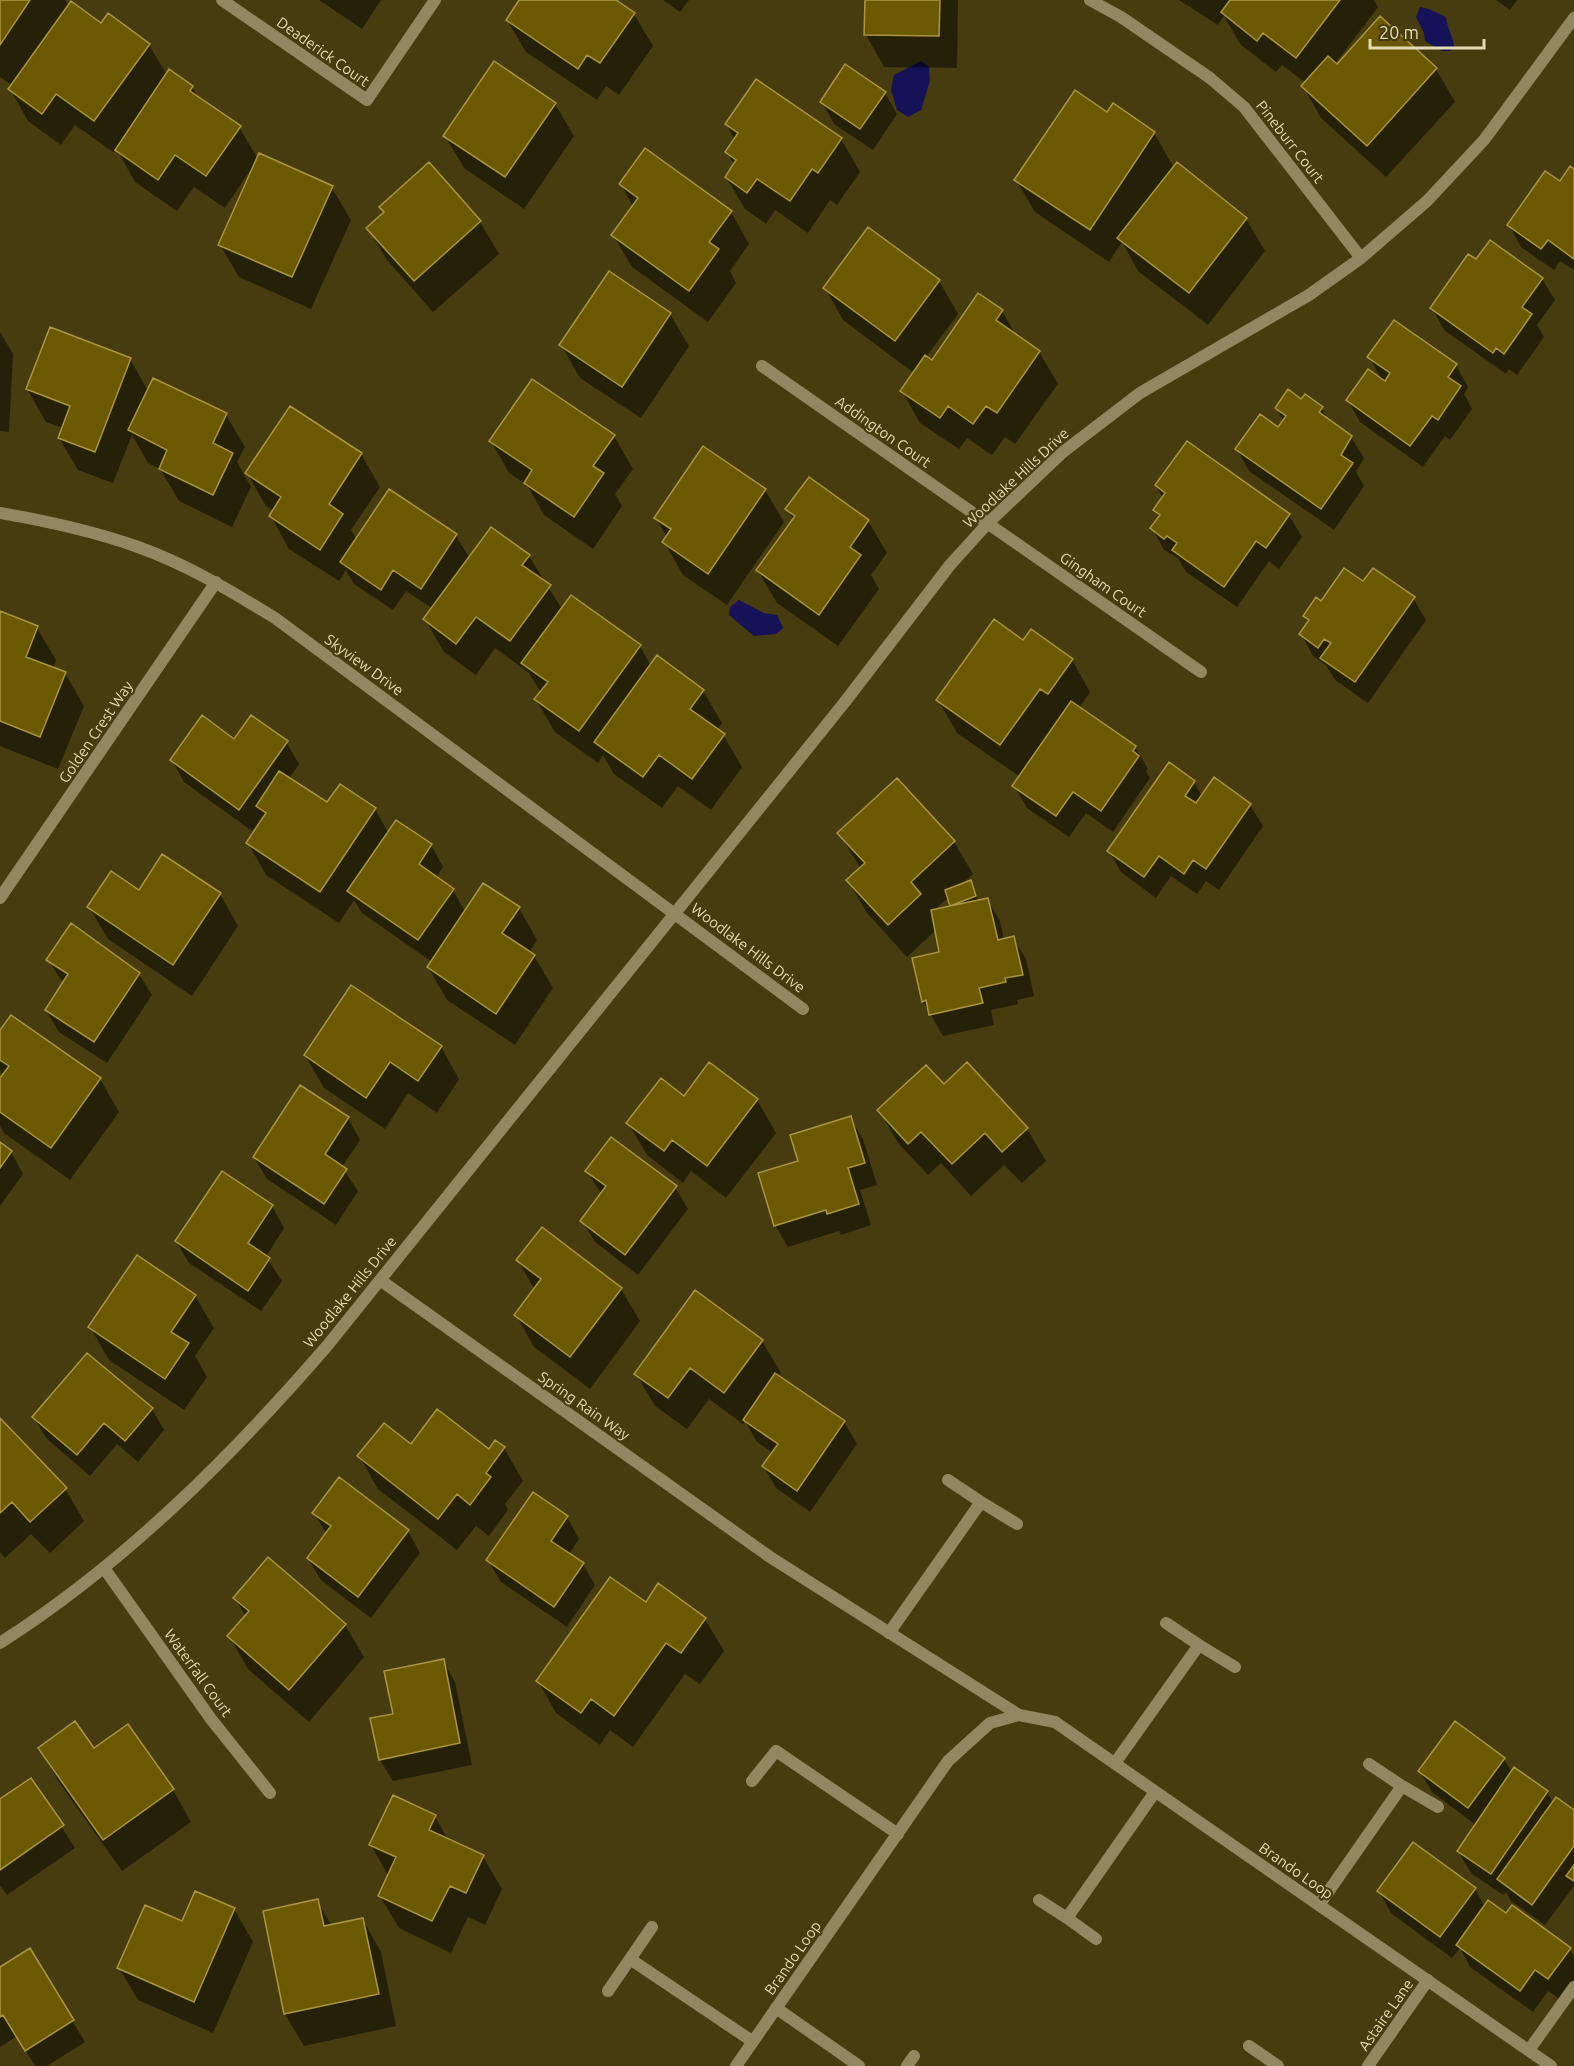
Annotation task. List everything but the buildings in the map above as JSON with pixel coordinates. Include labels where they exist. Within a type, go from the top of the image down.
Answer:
[{"type":"street","name":"Deaderick Court","points":[[222,0],[367,100],[435,0]]},
{"type":"street","name":"Pineburr Court","points":[[1090,0],[1120,17],[1210,78],[1245,107],[1361,258]]},
{"type":"street","name":"Woodlake Hills Drive","points":[[0,1643],[104,1568],[187,1496],[258,1426],[380,1280],[844,703],[950,565],[988,523],[1063,452],[1140,393],[1309,295],[1361,258],[1427,201],[1484,140],[1574,18]]},
{"type":"street","name":"Addington Court","points":[[762,366],[988,523]]},
{"type":"street","name":"Skyview Drive","points":[[0,513],[59,524],[139,547],[216,582],[275,618],[674,912]]},
{"type":"street","name":"Gingham Court","points":[[988,523],[1202,672]]},
{"type":"street","name":"Golden Crest Way","points":[[0,898],[216,582]]},
{"type":"street","name":"Woodlake Hills Drive","points":[[674,912],[803,1009]]},
{"type":"street","name":"Spring Rain Way","points":[[380,1280],[770,1557]]},
{"type":"street","points":[[948,1480],[1017,1524]]},
{"type":"street","points":[[889,1634],[981,1502]]},
{"type":"street","name":"Brando Loop","points":[[770,1557],[1019,1715],[1055,1722],[1551,2066]]},
{"type":"street","name":"Waterfall Court","points":[[104,1568],[211,1719],[270,1793]]},
{"type":"street","points":[[1166,1623],[1235,1666]]},
{"type":"street","points":[[1115,1763],[1199,1645]]},
{"type":"street","name":"Brando Loop","points":[[736,2066],[948,1761],[990,1723],[1019,1715]]},
{"type":"street","points":[[752,1781],[776,1751],[898,1833]]},
{"type":"street","points":[[1369,1764],[1438,1807]]},
{"type":"street","points":[[1319,1905],[1402,1786]]},
{"type":"street","points":[[1067,1918],[1155,1792]]},
{"type":"street","points":[[1040,1900],[1096,1939]]},
{"type":"street","points":[[608,1990],[652,1927]]},
{"type":"street","points":[[630,1959],[752,2042]]},
{"type":"street","name":"Astaire Lane","points":[[1368,2066],[1428,1980]]},
{"type":"street","points":[[1528,2050],[1574,1987]]},
{"type":"street","points":[[776,2008],[859,2066]]},
{"type":"street","points":[[1249,2046],[1278,2066]]},
{"type":"shaded area","points":[[1420,7],[1446,17],[1454,44],[1450,51],[1442,51],[1425,41],[1424,33],[1416,17]]},
{"type":"shaded area","points":[[921,61],[929,67],[930,81],[921,110],[908,117],[897,110],[891,90],[894,75]]},
{"type":"shaded area","points":[[739,600],[764,613],[777,615],[783,628],[776,634],[754,636],[729,615],[730,607]]}]
